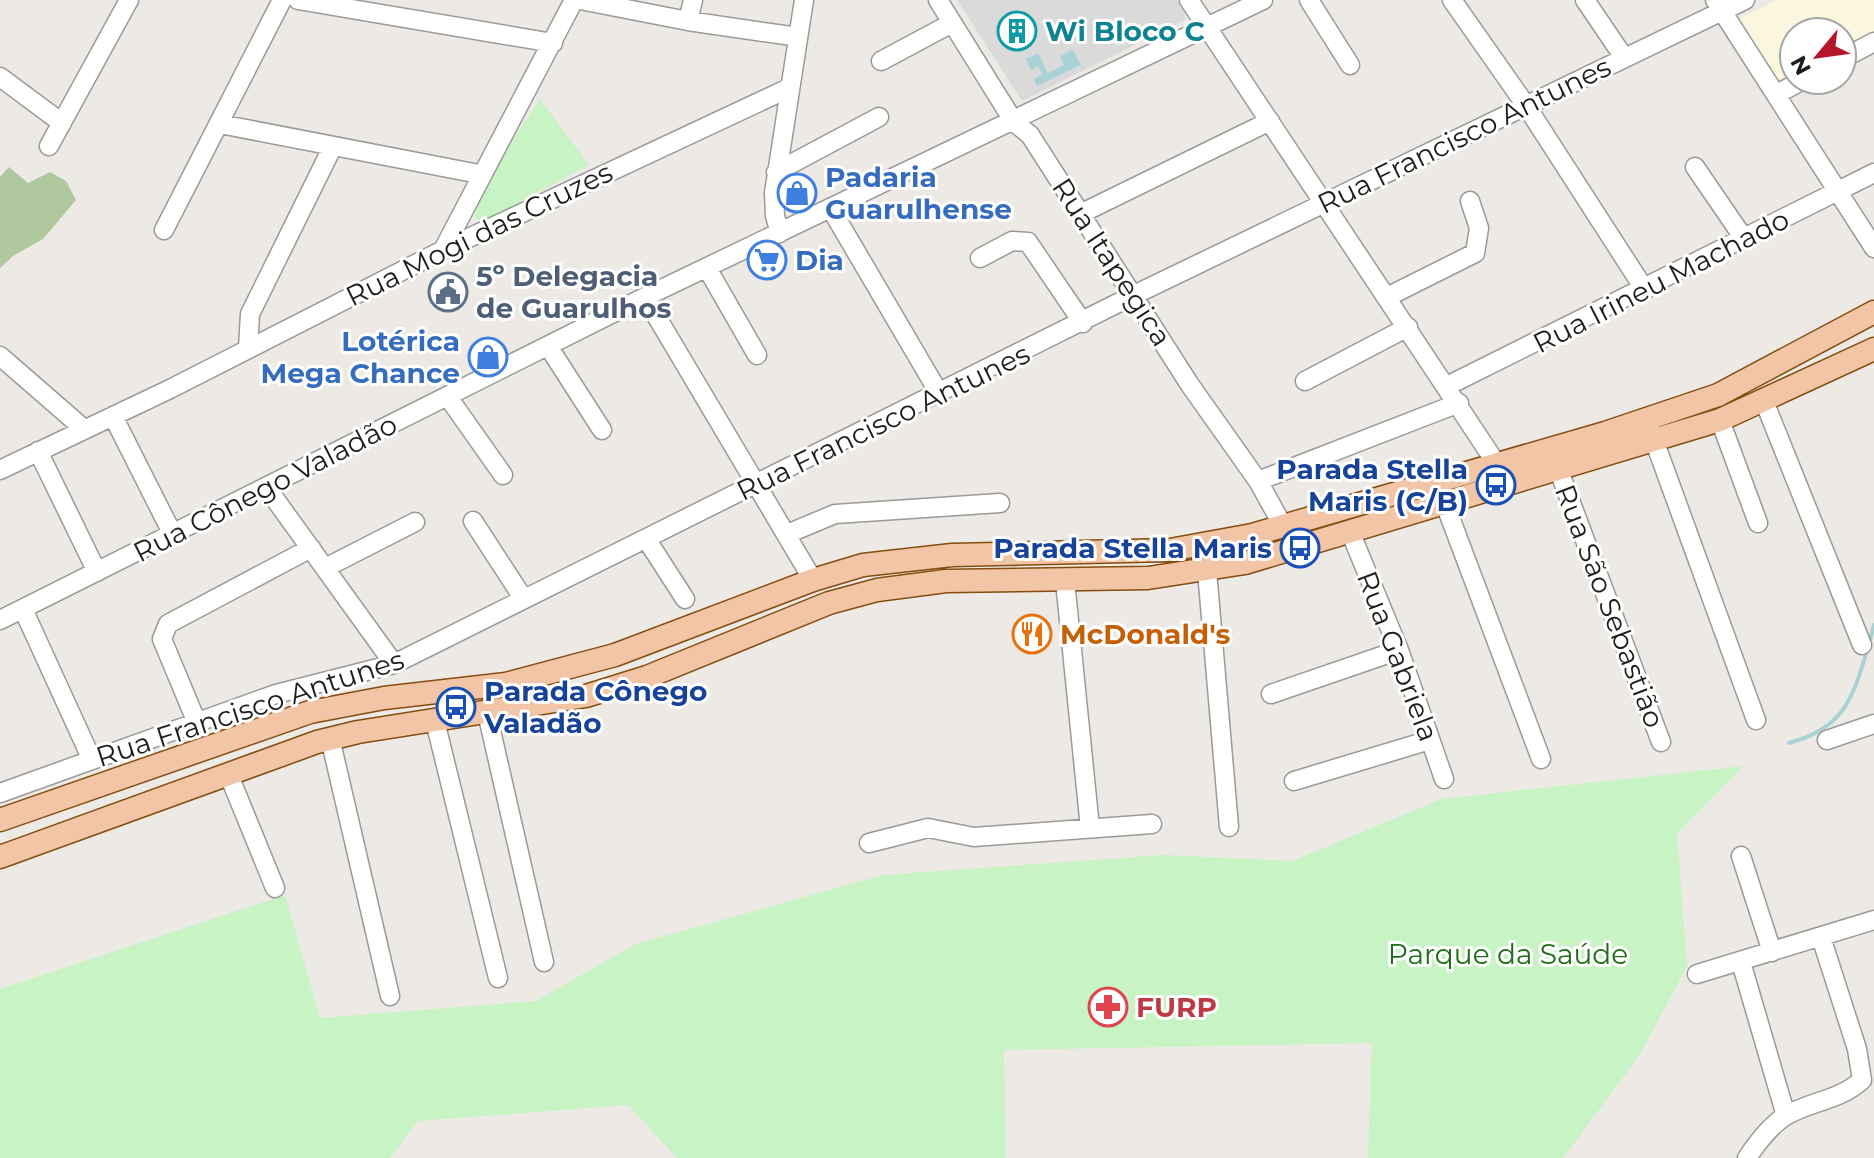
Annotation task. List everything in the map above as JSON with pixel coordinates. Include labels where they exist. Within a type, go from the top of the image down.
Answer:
[{"type":"main road","points":[[0,857],[330,738],[487,713],[618,687],[821,606],[877,590],[946,581],[1065,581],[1207,571],[1351,534],[1559,471],[1650,430],[1874,312]]},
{"type":"main road","points":[[0,820],[310,712],[428,692],[485,687],[577,666],[654,642],[813,580],[863,565],[916,558],[1170,550],[1220,543],[1496,463],[1650,430],[1720,420],[1874,349]]},
{"type":"main road","points":[[98,785],[109,817]]},
{"type":"street","points":[[49,146],[129,0]]},
{"type":"street","points":[[164,230],[282,0]]},
{"type":"street","points":[[298,0],[553,43]]},
{"type":"street","points":[[443,250],[479,174],[574,0]]},
{"type":"street","points":[[580,0],[688,21],[798,37]]},
{"type":"street","points":[[688,21],[693,0]]},
{"type":"street","points":[[780,233],[775,216],[776,172],[804,0]]},
{"type":"street","name":"Rua Itapegica","points":[[938,0],[1014,122],[1030,135],[1204,406],[1258,481],[1283,526]]},
{"type":"street","points":[[1189,0],[1496,463]]},
{"type":"street","name":"Rua Cônego Valadão","points":[[0,620],[645,297],[1263,0]]},
{"type":"street","points":[[1309,0],[1350,65]]},
{"type":"street","points":[[1452,0],[1525,104],[1645,290]]},
{"type":"street","points":[[1585,0],[1623,56]]},
{"type":"street","name":"Rua Francisco Antunes","points":[[0,793],[276,694],[394,664],[1134,295],[1623,56],[1718,6],[1745,0]]},
{"type":"street","points":[[1718,6],[1874,248]]},
{"type":"street","points":[[881,61],[952,23]]},
{"type":"street","points":[[0,77],[62,123]]},
{"type":"street","name":"Rua Mogi das Cruzes","points":[[0,470],[443,250],[789,88]]},
{"type":"street","points":[[776,172],[879,117]]},
{"type":"street","points":[[1082,213],[1270,121]]},
{"type":"street","points":[[220,124],[479,174]]},
{"type":"street","points":[[248,347],[250,314],[333,146]]},
{"type":"street","points":[[1695,167],[1745,240]]},
{"type":"street","name":"Rua Irineu Machado","points":[[1447,386],[1645,290],[1874,173]]},
{"type":"street","points":[[750,247],[774,193]]},
{"type":"street","points":[[1387,297],[1475,253],[1479,228],[1470,201]]},
{"type":"street","points":[[831,209],[939,393]]},
{"type":"street","points":[[980,258],[1012,241],[1028,242],[1083,323]]},
{"type":"street","points":[[707,268],[757,355]]},
{"type":"street","points":[[645,297],[813,580]]},
{"type":"street","points":[[1305,381],[1408,327]]},
{"type":"street","points":[[548,346],[602,430]]},
{"type":"street","points":[[0,356],[84,429]]},
{"type":"street","points":[[448,397],[503,475]]},
{"type":"street","points":[[1764,401],[1862,645]]},
{"type":"street","points":[[1258,481],[1459,403]]},
{"type":"street","points":[[113,416],[173,535]]},
{"type":"street","points":[[1720,420],[1758,523]]},
{"type":"street","points":[[1650,430],[1756,720]]},
{"type":"street","points":[[38,451],[97,572]]},
{"type":"street","name":"Rua São Sebastião","points":[[1559,471],[1661,742]]},
{"type":"street","points":[[267,488],[394,664]]},
{"type":"street","points":[[787,534],[835,514],[1000,503]]},
{"type":"street","points":[[1445,504],[1541,759]]},
{"type":"street","points":[[473,521],[523,598]]},
{"type":"street","points":[[325,568],[415,522]]},
{"type":"street","name":"Rua Gabriela","points":[[1351,534],[1399,650],[1444,779]]},
{"type":"street","points":[[647,540],[685,599]]},
{"type":"street","points":[[197,723],[162,639],[171,620],[311,548]]},
{"type":"street","points":[[1207,571],[1229,827]]},
{"type":"street","points":[[1065,581],[1090,828]]},
{"type":"street","points":[[23,609],[92,760]]},
{"type":"street","points":[[1271,694],[1399,650]]},
{"type":"street","points":[[487,713],[544,962]]},
{"type":"street","points":[[435,721],[498,978]]},
{"type":"street","points":[[1827,740],[1874,724]]},
{"type":"street","points":[[330,738],[390,996]]},
{"type":"street","points":[[1294,781],[1430,740]]},
{"type":"street","points":[[228,773],[275,888]]},
{"type":"street","points":[[869,843],[928,828],[974,837],[1152,824]]},
{"type":"street","points":[[1741,856],[1772,952]]},
{"type":"street","points":[[1697,974],[1874,920]]},
{"type":"street","points":[[1747,1158],[1766,1133],[1786,1116],[1849,1092],[1862,1080],[1857,1049],[1821,937]]},
{"type":"street","points":[[1741,962],[1786,1116]]},
{"type":"shaded area","points":[[957,0],[1177,0],[1185,12],[1185,20],[1022,101]]},
{"type":"shaded area","points":[[1776,0],[1874,0],[1874,31],[1858,39],[1858,16],[1778,16],[1778,80],[1772,83],[1736,21]]},
{"type":"green space","points":[[540,99],[589,165],[490,218],[482,221],[474,218],[487,179]]},
{"type":"green space","points":[[9,167],[28,183],[50,172],[66,181],[76,200],[43,239],[13,256],[0,268],[0,177]]},
{"type":"green space","name":"Parque da Saúde","points":[[1744,766],[1677,834],[1687,966],[1639,1056],[1563,1158],[1368,1158],[1372,1043],[1004,1050],[1006,1158],[677,1158],[628,1105],[418,1121],[390,1158],[0,1158],[0,989],[285,895],[320,1018],[536,1001],[636,944],[883,875],[1163,855],[1292,861],[1442,799]]},
{"type":"water","points":[[1073,50],[1081,65],[1037,86],[1034,79],[1042,74],[1038,66],[1031,70],[1026,59],[1038,53],[1048,73],[1064,65],[1060,56]]},
{"type":"waterway","points":[[1869,643],[1874,625]]},
{"type":"waterway","points":[[1789,743],[1807,737],[1833,721],[1850,698],[1867,651]]},
{"type":"place","name":"Wi Bloco C","points":[[1017,31]]},
{"type":"place","name":"Padaria Guarulhense","points":[[797,193]]},
{"type":"place","name":"Dia","points":[[767,260]]},
{"type":"place","name":"5º Delegacia de Guarulhos","points":[[448,292]]},
{"type":"place","name":"Lotérica Mega Chance","points":[[488,357]]},
{"type":"place","name":"Parada Stella Maris (C/B)","points":[[1496,485]]},
{"type":"place","name":"Parada Stella Maris","points":[[1300,548]]},
{"type":"place","name":"McDonald's","points":[[1032,634]]},
{"type":"place","name":"Parada Cônego Valadão","points":[[456,707]]},
{"type":"place","name":"FURP","points":[[1108,1007]]}]
